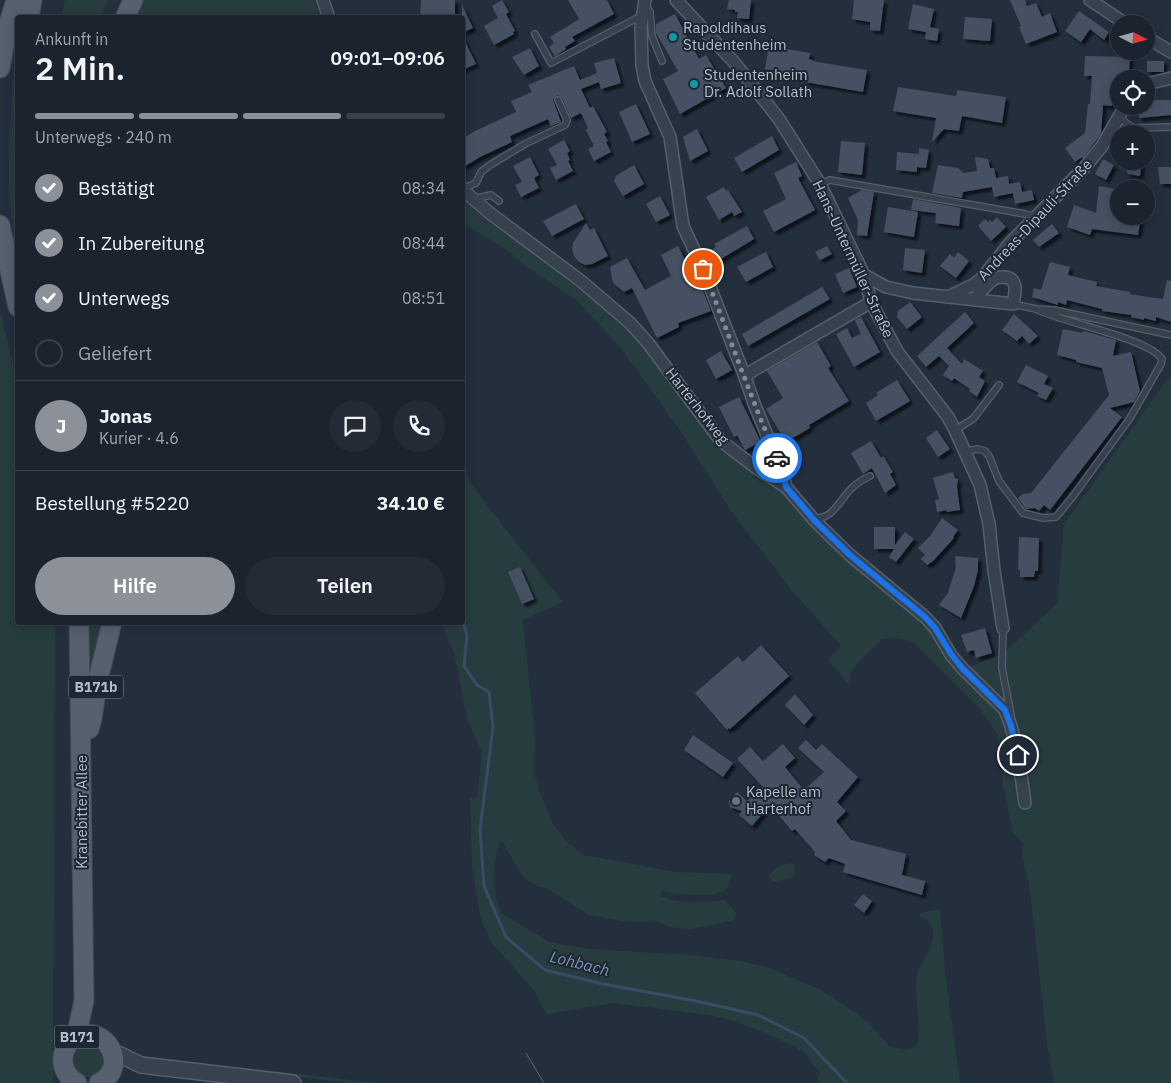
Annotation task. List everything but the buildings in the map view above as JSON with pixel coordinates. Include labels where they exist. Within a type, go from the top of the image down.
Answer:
[{"type":"main road","points":[[0,68],[8,26],[16,0]]},
{"type":"main road","points":[[30,15],[32,0]]},
{"type":"main road","points":[[127,15],[133,0]]},
{"type":"main road","points":[[0,225],[15,293]]},
{"type":"main road","name":"Kranebitter Allee","points":[[76,1037],[84,1001],[79,625]]},
{"type":"main road","name":"B171b","points":[[82,752],[92,719],[97,684],[111,625]]},
{"type":"main road","name":"Kranebitter Allee","points":[[84,1001],[97,1036]]},
{"type":"main road","name":"B171","points":[[78,1083],[67,1074],[63,1064],[65,1048],[76,1037],[87,1034],[104,1039],[112,1052],[113,1065],[105,1078]]},
{"type":"street","points":[[128,15],[138,0]]},
{"type":"street","points":[[323,0],[328,15]]},
{"type":"street","name":"Hans-Untermüller-Straße","points":[[676,0],[733,61],[779,119],[820,184],[864,275],[871,302],[897,351],[948,417],[966,451],[980,485],[990,524],[994,571],[1003,628]]},
{"type":"street","points":[[1090,0],[1112,15]]},
{"type":"street","points":[[644,6],[641,27],[642,65],[645,82],[670,137],[683,226],[703,269],[782,471],[786,487]]},
{"type":"street","points":[[1155,43],[1171,52]]},
{"type":"street","points":[[1155,82],[1171,78]]},
{"type":"street","name":"Andreas-Dipauli-Straße","points":[[948,297],[981,279],[1011,242],[1084,168],[1102,146],[1118,117]]},
{"type":"street","name":"Harterhofweg","points":[[465,192],[491,214],[576,277],[630,323],[648,343],[721,441],[755,467],[786,487],[812,518],[851,556],[925,617],[935,628],[963,669],[1005,710],[1018,755],[1025,803]]},
{"type":"street","points":[[864,275],[886,287],[913,293],[974,300],[1013,304],[1016,289],[1014,282],[1009,278],[994,278],[974,300]]},
{"type":"street","points":[[745,377],[871,302]]},
{"type":"street","points":[[112,1052],[141,1065],[293,1083]]},
{"type":"street","points":[[105,1078],[141,1065]]},
{"type":"lane","points":[[535,34],[551,63],[644,6],[650,12],[652,36],[662,61]]},
{"type":"lane","points":[[465,188],[476,183],[481,172],[490,165],[525,144],[565,126],[567,120],[558,100]]},
{"type":"lane","points":[[1118,117],[1133,128],[1171,127]]},
{"type":"lane","points":[[820,184],[830,180],[1035,217]]},
{"type":"lane","points":[[473,199],[491,195],[498,201]]},
{"type":"lane","points":[[1013,304],[1036,309],[1054,310],[1171,335]]},
{"type":"lane","points":[[966,451],[978,449],[986,451],[999,481],[1023,514],[1043,518],[1056,517],[1130,418],[1161,364],[1161,356],[1151,350],[1117,336],[1061,320],[1036,309]]},
{"type":"lane","points":[[955,430],[973,419],[999,386]]},
{"type":"lane","points":[[812,518],[828,515],[836,508],[852,487],[870,476]]},
{"type":"lane","points":[[1003,628],[1002,668],[1011,712],[1011,726]]},
{"type":"green space","points":[[65,0],[109,0],[102,15],[61,15]]},
{"type":"green space","points":[[144,0],[316,0],[319,15],[138,15]]},
{"type":"green space","points":[[13,75],[15,83],[15,242],[10,209],[10,141]]},
{"type":"green space","points":[[465,191],[630,323],[721,441],[786,487],[815,521],[925,617],[963,669],[1003,654],[1057,603],[1064,524],[1171,374],[1171,1083],[1054,1083],[1047,1045],[1028,880],[1022,858],[1023,843],[1013,833],[1003,785],[1002,758],[997,734],[980,709],[912,641],[895,638],[883,639],[852,670],[849,684],[828,660],[841,645],[793,592],[731,511],[682,433],[621,348],[576,300],[524,265],[508,251],[465,224]]},
{"type":"green space","points":[[0,311],[15,372],[15,625],[55,625],[53,1083],[0,1083]]},
{"type":"green space","points":[[465,474],[563,602],[523,620],[535,739],[534,772],[552,822],[565,840],[583,855],[676,872],[731,874],[730,883],[726,889],[720,892],[695,895],[662,891],[660,896],[684,902],[725,900],[736,913],[734,920],[690,929],[669,927],[658,922],[620,921],[589,915],[546,888],[537,886],[524,878],[501,840],[495,860],[494,885],[501,913],[550,942],[589,949],[690,955],[740,961],[770,968],[821,990],[868,1022],[889,1046],[905,1050],[917,1046],[919,1029],[916,993],[917,976],[933,938],[930,924],[919,915],[920,913],[940,909],[945,971],[960,1083],[820,1083],[817,1079],[820,1073],[803,1051],[766,1033],[731,1020],[710,1015],[614,1003],[546,1014],[536,993],[490,941],[480,916],[472,867],[470,799],[477,797],[482,752],[468,722],[454,652],[442,625],[465,625]]},
{"type":"green space","points":[[90,625],[106,625],[94,666],[90,665]]},
{"type":"green space","points":[[793,863],[796,874],[790,878],[773,882],[769,875],[774,870]]},
{"type":"green space","points":[[85,1042],[102,1047],[106,1064],[95,1077],[83,1077],[73,1070],[72,1053]]},
{"type":"green space","points":[[191,1062],[377,1083],[349,1083],[189,1064]]},
{"type":"waterway","name":"Lohbach","points":[[464,625],[467,635],[464,666],[477,685],[489,692],[493,727],[480,829],[484,886],[506,937],[545,970],[603,984],[696,1001],[758,1015],[804,1038],[847,1083]]},
{"type":"tram line","points":[[526,1053],[544,1083]]},
{"type":"way so far","points":[[703,269],[755,406],[777,458]]},
{"type":"place","name":"Rapoldihaus Studentenheim","points":[[673,37]]},
{"type":"place","name":"Studentenheim Dr. Adolf Sollath","points":[[694,84]]},
{"type":"place","name":"Kapelle am Harterhof","points":[[736,801]]},
{"type":"route","points":[[777,458],[786,487],[815,521],[851,556],[925,617],[935,628],[963,669],[1005,710],[1018,755]]}]
